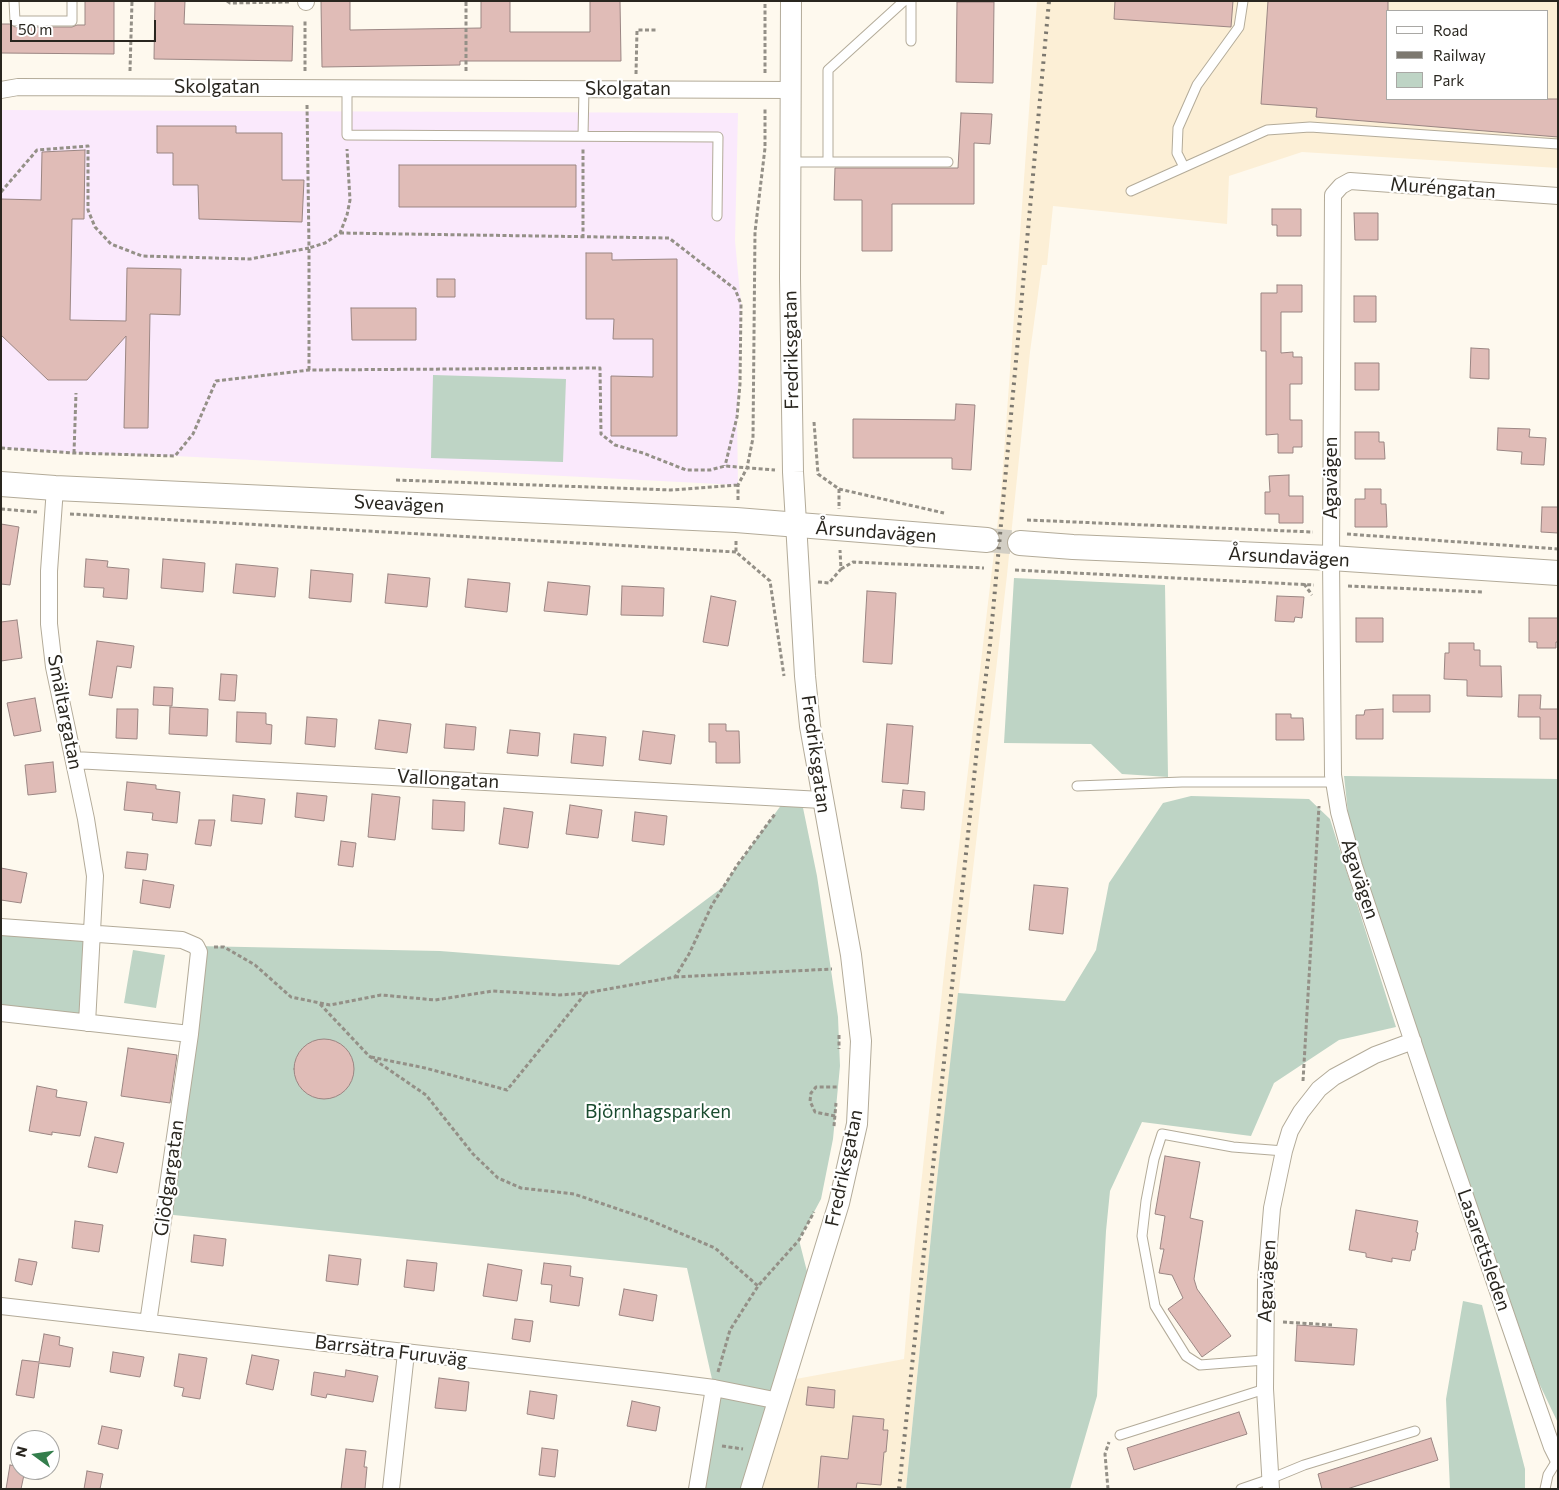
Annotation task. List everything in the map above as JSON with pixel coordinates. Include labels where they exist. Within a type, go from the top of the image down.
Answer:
[{"type":"main road","name":"Sveavägen","points":[[1,484],[736,520],[796,525]]},
{"type":"main road","name":"Årsundavägen","points":[[796,525],[987,540]]},
{"type":"main road","name":"Årsundavägen","points":[[1022,531],[1073,547],[1331,558],[1558,573]]},
{"type":"street","name":"Fredriksgatan","points":[[751,1489],[840,1203],[857,1124],[861,1041],[849,946],[810,726],[796,525],[790,332],[791,1]]},
{"type":"street","name":"Skolgatan","points":[[1,90],[18,87],[791,90]]},
{"type":"street","name":"Muréngatan","points":[[1332,195],[1341,186],[1350,181],[1558,196]]},
{"type":"street","name":"Agavägen","points":[[1271,1484],[1265,1389],[1266,1280],[1271,1218],[1284,1151],[1290,1131],[1301,1112],[1319,1090],[1334,1077],[1375,1055],[1413,1041],[1354,866],[1339,812],[1327,782],[1332,585],[1332,195]]},
{"type":"street","name":"Smältargatan","points":[[55,488],[49,571],[49,624],[54,667],[74,760],[95,876],[87,1023]]},
{"type":"street","name":"Vallongatan","points":[[74,760],[822,800]]},
{"type":"street","points":[[1,927],[182,940],[196,946]]},
{"type":"street","name":"Glödgargatan","points":[[148,1323],[190,1034],[199,952],[196,946]]},
{"type":"street","points":[[1,1013],[190,1034]]},
{"type":"street","name":"Lasarettsleden","points":[[1413,1041],[1530,1384],[1558,1459]]},
{"type":"street","name":"Barrsätra Furuväg","points":[[1,1306],[406,1354],[649,1380],[714,1388],[779,1401]]},
{"type":"street","points":[[391,1489],[406,1354]]},
{"type":"street","points":[[697,1489],[714,1388]]},
{"type":"lane","points":[[14,1],[15,22],[24,22],[72,21],[72,1]]},
{"type":"lane","points":[[828,162],[828,70],[904,1]]},
{"type":"lane","points":[[911,1],[911,41]]},
{"type":"lane","points":[[1184,167],[1177,153],[1178,128],[1197,85],[1239,27],[1243,1]]},
{"type":"lane","points":[[347,87],[346,135],[718,137],[717,216]]},
{"type":"lane","points":[[583,136],[584,89]]},
{"type":"lane","points":[[1131,191],[1268,130],[1310,127],[1558,144]]},
{"type":"lane","points":[[791,162],[948,162]]},
{"type":"lane","points":[[1077,786],[1182,782],[1327,782]]},
{"type":"lane","points":[[1265,1360],[1200,1365],[1186,1356],[1155,1306],[1142,1236],[1154,1159],[1162,1134],[1233,1147],[1284,1151]]},
{"type":"lane","points":[[1120,1435],[1265,1389]]},
{"type":"lane","points":[[1241,1489],[1271,1484],[1304,1465],[1415,1431]]},
{"type":"lane","points":[[1545,1489],[1548,1475],[1558,1459]]},
{"type":"path","points":[[130,87],[132,1]]},
{"type":"path","points":[[226,1],[230,3],[306,2],[305,87],[308,110],[309,370]]},
{"type":"path","points":[[465,90],[466,1]]},
{"type":"path","points":[[736,552],[738,485],[747,468],[753,438],[755,232],[765,148],[765,1]]},
{"type":"path","points":[[636,89],[637,30],[658,30]]},
{"type":"path","points":[[340,233],[350,200],[346,135]]},
{"type":"path","points":[[583,136],[583,238]]},
{"type":"path","points":[[1,192],[37,150],[88,146],[88,210],[95,227],[111,244],[142,256],[250,259],[309,248],[325,243],[340,233],[669,238],[735,289],[741,304],[740,384],[736,417],[725,466]]},
{"type":"path","points":[[1,448],[74,454],[175,456],[193,434],[216,381],[309,370],[600,368],[601,434],[615,445],[643,453],[686,470],[710,470],[725,466],[747,468]]},
{"type":"path","points":[[74,454],[76,393]]},
{"type":"path","points":[[393,480],[671,490],[738,485]]},
{"type":"path","points":[[839,489],[952,515]]},
{"type":"path","points":[[1,509],[736,552],[770,581],[784,680]]},
{"type":"path","points":[[1022,531],[1331,532],[1558,549]]},
{"type":"path","points":[[841,569],[853,562],[984,568]]},
{"type":"path","points":[[1015,570],[1491,592]]},
{"type":"path","points":[[1308,1083],[1303,1086],[1327,782]]},
{"type":"path","points":[[675,977],[689,954],[712,905],[738,864],[787,797]]},
{"type":"path","points":[[196,946],[224,947],[255,965],[291,997],[330,1005],[381,995],[435,1000],[493,991],[560,995],[586,994],[675,977],[832,969],[831,960]]},
{"type":"path","points":[[369,1056],[426,1068],[507,1090],[586,994]]},
{"type":"path","points":[[320,1004],[369,1056],[426,1095],[473,1154],[498,1178],[521,1188],[574,1194],[646,1219],[715,1248],[758,1286]]},
{"type":"path","points":[[838,1027],[839,1056]]},
{"type":"path","points":[[834,1131],[838,1080]]},
{"type":"path","points":[[835,1116],[815,1112],[810,1101],[811,1093],[816,1087],[838,1087]]},
{"type":"path","points":[[714,1388],[730,1330],[758,1286],[799,1240],[817,1207]]},
{"type":"path","points":[[1265,1320],[1332,1325]]},
{"type":"path","points":[[1108,1489],[1106,1454],[1109,1442],[1120,1435]]},
{"type":"path","points":[[704,1444],[752,1450]]},
{"type":"shaded area","points":[[1037,1],[1558,1],[1558,168],[1302,152],[1229,176],[1227,224],[1053,206],[1047,265],[1042,265],[1030,352],[1007,575],[934,1206],[906,1489],[751,1489],[785,1381],[904,1359],[946,955],[1001,494]]},
{"type":"shaded area","points":[[1,110],[738,113],[735,241],[741,304],[737,417],[738,485],[1,448]]},
{"type":"green space","points":[[433,375],[566,379],[563,462],[431,458]]},
{"type":"green space","points":[[1014,578],[1165,585],[1168,777],[1122,774],[1091,744],[1004,743]]},
{"type":"green space","points":[[1344,776],[1558,779],[1558,1423],[1538,1381],[1373,908],[1349,822]]},
{"type":"green space","points":[[1191,796],[1309,799],[1330,819],[1396,1027],[1339,1040],[1274,1083],[1251,1136],[1142,1122],[1110,1191],[1097,1396],[1070,1489],[906,1489],[934,1206],[958,993],[1065,1001],[1096,950],[1109,883],[1163,803]]},
{"type":"green space","name":"Björnhagsparken","points":[[787,797],[801,798],[817,876],[838,1017],[840,1066],[833,1139],[821,1199],[799,1240],[812,1291],[751,1489],[697,1489],[714,1388],[687,1268],[164,1214],[196,946],[440,951],[619,965],[723,887]]},
{"type":"green space","points":[[1,927],[93,934],[87,1023],[1,1011]]},
{"type":"green space","points":[[133,950],[165,955],[156,1008],[124,1003]]},
{"type":"green space","points":[[1463,1301],[1482,1305],[1525,1469],[1525,1489],[1450,1489],[1446,1399]]},
{"type":"building","points":[[85,1],[114,1],[114,54],[1,53],[1,24],[10,24],[15,27],[72,27],[85,25]]},
{"type":"building","points":[[155,1],[185,1],[184,24],[293,26],[292,61],[154,59]]},
{"type":"building","points":[[321,1],[350,1],[350,30],[481,28],[481,1],[510,1],[510,32],[590,32],[590,1],[620,1],[621,61],[460,61],[460,65],[322,67]]},
{"type":"building","points":[[1115,1],[1233,1],[1231,27],[1114,19]]},
{"type":"building","points":[[1268,1],[1388,1],[1388,10],[1386,10],[1386,100],[1558,99],[1558,137],[1316,117],[1317,108],[1261,104]]},
{"type":"building","points":[[957,2],[994,2],[993,83],[956,82]]},
{"type":"building","points":[[961,113],[992,114],[990,144],[974,143],[974,204],[892,204],[892,251],[862,251],[862,200],[834,200],[835,168],[958,168]]},
{"type":"building","points":[[157,126],[236,126],[236,133],[282,133],[282,180],[304,180],[302,222],[199,219],[198,185],[173,185],[173,153],[157,153]]},
{"type":"building","points":[[85,150],[84,219],[72,219],[70,320],[126,321],[127,268],[181,269],[180,315],[150,314],[148,428],[124,428],[126,336],[87,380],[48,380],[1,335],[1,199],[41,200],[42,152]]},
{"type":"building","points":[[399,165],[576,165],[576,207],[399,207]]},
{"type":"building","points":[[1272,209],[1301,209],[1301,236],[1277,236],[1277,225],[1272,225]]},
{"type":"building","points":[[1354,213],[1378,213],[1378,240],[1355,240]]},
{"type":"building","points":[[586,253],[612,253],[612,260],[677,259],[677,436],[611,436],[611,376],[653,377],[653,339],[613,339],[614,319],[586,319]]},
{"type":"building","points":[[437,279],[455,279],[455,297],[437,297]]},
{"type":"building","points":[[1277,285],[1302,285],[1302,312],[1281,312],[1281,353],[1293,352],[1293,357],[1302,357],[1302,384],[1290,384],[1290,420],[1302,420],[1302,447],[1293,447],[1293,453],[1278,453],[1278,434],[1266,435],[1266,351],[1261,351],[1261,293],[1277,293]]},
{"type":"building","points":[[1354,296],[1376,296],[1376,322],[1354,322]]},
{"type":"building","points":[[351,308],[416,308],[416,340],[352,340]]},
{"type":"building","points":[[1471,348],[1489,349],[1489,379],[1470,378]]},
{"type":"building","points":[[1355,363],[1379,363],[1379,390],[1355,390]]},
{"type":"building","points":[[956,404],[975,405],[971,470],[952,469],[952,458],[853,458],[853,419],[955,420]]},
{"type":"building","points":[[1498,428],[1530,429],[1529,437],[1546,438],[1544,465],[1521,464],[1522,452],[1497,450]]},
{"type":"building","points":[[1355,432],[1379,432],[1379,442],[1384,442],[1385,459],[1355,459]]},
{"type":"building","points":[[1289,475],[1289,496],[1303,496],[1303,523],[1279,523],[1279,514],[1265,514],[1265,492],[1270,492],[1269,476]]},
{"type":"building","points":[[1365,489],[1381,489],[1381,504],[1386,504],[1387,527],[1355,527],[1355,499],[1365,499]]},
{"type":"building","points":[[1542,507],[1558,507],[1558,533],[1541,532]]},
{"type":"building","points":[[1,524],[19,527],[10,585],[1,584]]},
{"type":"building","points":[[86,559],[108,561],[107,567],[129,569],[127,599],[103,597],[104,588],[84,587]]},
{"type":"building","points":[[163,559],[205,563],[203,592],[161,588]]},
{"type":"building","points":[[236,564],[278,568],[275,597],[233,593]]},
{"type":"building","points":[[311,570],[353,574],[351,602],[309,598]]},
{"type":"building","points":[[388,574],[430,578],[427,607],[385,603]]},
{"type":"building","points":[[468,579],[510,583],[507,612],[465,607]]},
{"type":"building","points":[[548,582],[590,586],[587,615],[544,611]]},
{"type":"building","points":[[622,586],[664,588],[663,616],[621,615]]},
{"type":"building","points":[[867,591],[896,593],[892,664],[863,662]]},
{"type":"building","points":[[711,596],[736,601],[728,646],[703,642]]},
{"type":"building","points":[[1277,596],[1304,597],[1302,618],[1295,617],[1294,622],[1275,621]]},
{"type":"building","points":[[1356,618],[1383,618],[1383,642],[1356,642]]},
{"type":"building","points":[[1529,618],[1558,618],[1558,642],[1556,642],[1556,648],[1537,648],[1537,642],[1529,642]]},
{"type":"building","points":[[17,620],[22,658],[1,661],[1,622]]},
{"type":"building","points":[[97,641],[134,646],[131,668],[117,666],[112,698],[89,695]]},
{"type":"building","points":[[1449,643],[1474,643],[1474,650],[1480,650],[1480,666],[1501,666],[1502,697],[1467,696],[1467,680],[1444,679],[1445,653],[1449,653]]},
{"type":"building","points":[[221,674],[237,675],[235,701],[219,700]]},
{"type":"building","points":[[154,687],[173,688],[172,706],[153,705]]},
{"type":"building","points":[[1393,695],[1430,695],[1430,712],[1393,712]]},
{"type":"building","points":[[1519,695],[1541,695],[1540,709],[1558,709],[1558,739],[1540,739],[1540,717],[1518,717]]},
{"type":"building","points":[[35,698],[41,731],[14,736],[7,703]]},
{"type":"building","points":[[170,707],[208,709],[207,736],[169,734]]},
{"type":"building","points":[[117,709],[138,709],[137,739],[116,738]]},
{"type":"building","points":[[1383,709],[1383,739],[1356,739],[1356,715],[1364,715],[1365,710]]},
{"type":"building","points":[[237,712],[266,713],[266,724],[272,725],[271,744],[236,742]]},
{"type":"building","points":[[1276,714],[1291,714],[1291,718],[1303,718],[1304,740],[1276,740]]},
{"type":"building","points":[[307,717],[337,719],[335,747],[305,744]]},
{"type":"building","points":[[379,720],[411,724],[407,753],[375,749]]},
{"type":"building","points":[[446,724],[476,727],[474,750],[444,748]]},
{"type":"building","points":[[709,724],[726,724],[726,731],[739,731],[740,763],[716,763],[716,742],[709,742]]},
{"type":"building","points":[[887,724],[913,726],[908,784],[882,782]]},
{"type":"building","points":[[510,730],[540,733],[538,756],[507,753]]},
{"type":"building","points":[[643,731],[675,735],[671,764],[639,760]]},
{"type":"building","points":[[574,734],[606,737],[603,766],[571,763]]},
{"type":"building","points":[[53,762],[56,792],[28,795],[25,765]]},
{"type":"building","points":[[127,782],[156,785],[156,789],[180,792],[177,823],[152,820],[153,813],[124,810]]},
{"type":"building","points":[[903,790],[925,792],[924,810],[901,808]]},
{"type":"building","points":[[297,793],[327,796],[324,821],[295,817]]},
{"type":"building","points":[[372,794],[400,797],[395,840],[368,837]]},
{"type":"building","points":[[233,795],[265,799],[262,824],[231,821]]},
{"type":"building","points":[[433,800],[465,802],[464,831],[432,829]]},
{"type":"building","points":[[570,805],[602,810],[598,838],[566,834]]},
{"type":"building","points":[[504,808],[533,812],[528,848],[499,844]]},
{"type":"building","points":[[635,812],[667,816],[664,845],[632,841]]},
{"type":"building","points":[[199,820],[215,820],[211,846],[195,844]]},
{"type":"building","points":[[341,841],[356,843],[353,867],[338,865]]},
{"type":"building","points":[[127,852],[148,854],[146,870],[125,868]]},
{"type":"building","points":[[1,868],[27,873],[21,903],[1,900]]},
{"type":"building","points":[[143,880],[174,885],[170,908],[140,903]]},
{"type":"building","points":[[1034,885],[1068,888],[1063,934],[1029,930]]},
{"type":"building","points":[[324,1039],[340,1044],[345,1048],[349,1053],[354,1069],[349,1085],[345,1090],[340,1094],[324,1099],[308,1094],[303,1090],[299,1085],[294,1069],[299,1053],[303,1048],[308,1044]]},
{"type":"building","points":[[128,1048],[177,1055],[170,1103],[121,1096]]},
{"type":"building","points":[[37,1086],[57,1090],[56,1097],[87,1102],[80,1136],[52,1132],[52,1135],[29,1131]]},
{"type":"building","points":[[95,1137],[124,1143],[117,1173],[88,1167]]},
{"type":"building","points":[[1165,1156],[1200,1162],[1190,1218],[1203,1221],[1194,1279],[1197,1289],[1231,1336],[1202,1357],[1168,1309],[1183,1298],[1172,1275],[1159,1273],[1164,1249],[1160,1249],[1165,1216],[1155,1214]]},
{"type":"building","points":[[1356,1210],[1418,1221],[1415,1250],[1412,1250],[1410,1261],[1392,1258],[1392,1262],[1366,1257],[1366,1253],[1349,1250]]},
{"type":"building","points":[[75,1221],[103,1225],[99,1252],[72,1248]]},
{"type":"building","points":[[194,1235],[226,1239],[223,1266],[191,1262]]},
{"type":"building","points":[[329,1255],[361,1259],[358,1285],[326,1281]]},
{"type":"building","points":[[19,1259],[37,1262],[32,1285],[15,1281]]},
{"type":"building","points":[[407,1260],[437,1263],[434,1291],[404,1287]]},
{"type":"building","points":[[544,1263],[571,1266],[570,1276],[583,1278],[579,1306],[550,1302],[552,1285],[541,1284]]},
{"type":"building","points":[[488,1264],[522,1270],[517,1301],[483,1296]]},
{"type":"building","points":[[624,1289],[657,1295],[653,1321],[619,1315]]},
{"type":"building","points":[[515,1319],[533,1321],[530,1342],[512,1339]]},
{"type":"building","points":[[1297,1325],[1357,1329],[1354,1365],[1295,1361]]},
{"type":"building","points":[[44,1334],[60,1337],[59,1345],[73,1348],[70,1367],[39,1363],[34,1398],[16,1395],[22,1360],[39,1362]]},
{"type":"building","points":[[113,1352],[144,1357],[140,1377],[110,1372]]},
{"type":"building","points":[[179,1354],[207,1358],[200,1399],[182,1396],[184,1388],[174,1386]]},
{"type":"building","points":[[252,1355],[279,1360],[273,1390],[246,1384]]},
{"type":"building","points":[[346,1370],[378,1376],[373,1402],[327,1394],[326,1398],[311,1395],[314,1372],[345,1377]]},
{"type":"building","points":[[439,1378],[469,1382],[466,1411],[435,1408]]},
{"type":"building","points":[[808,1387],[835,1390],[834,1408],[806,1405]]},
{"type":"building","points":[[530,1391],[557,1395],[554,1419],[527,1414]]},
{"type":"building","points":[[632,1401],[660,1407],[656,1431],[627,1426]]},
{"type":"building","points":[[1239,1412],[1247,1434],[1134,1470],[1127,1448]]},
{"type":"building","points":[[853,1416],[884,1419],[883,1430],[888,1430],[881,1485],[857,1483],[856,1489],[818,1489],[821,1456],[848,1459]]},
{"type":"building","points":[[102,1426],[122,1430],[118,1449],[98,1444]]},
{"type":"building","points":[[1431,1438],[1438,1460],[1347,1489],[1322,1489],[1318,1474]]},
{"type":"building","points":[[542,1448],[558,1450],[555,1477],[539,1475]]},
{"type":"building","points":[[346,1449],[366,1451],[364,1467],[367,1467],[365,1489],[341,1489]]},
{"type":"building","points":[[10,1465],[10,1480],[23,1480],[21,1489],[6,1489]]},
{"type":"building","points":[[87,1471],[103,1474],[100,1489],[84,1489]]},
{"type":"tunnel","points":[[987,540],[1020,543]]},
{"type":"railway","points":[[899,1489],[979,730],[990,644],[1049,1]]}]
